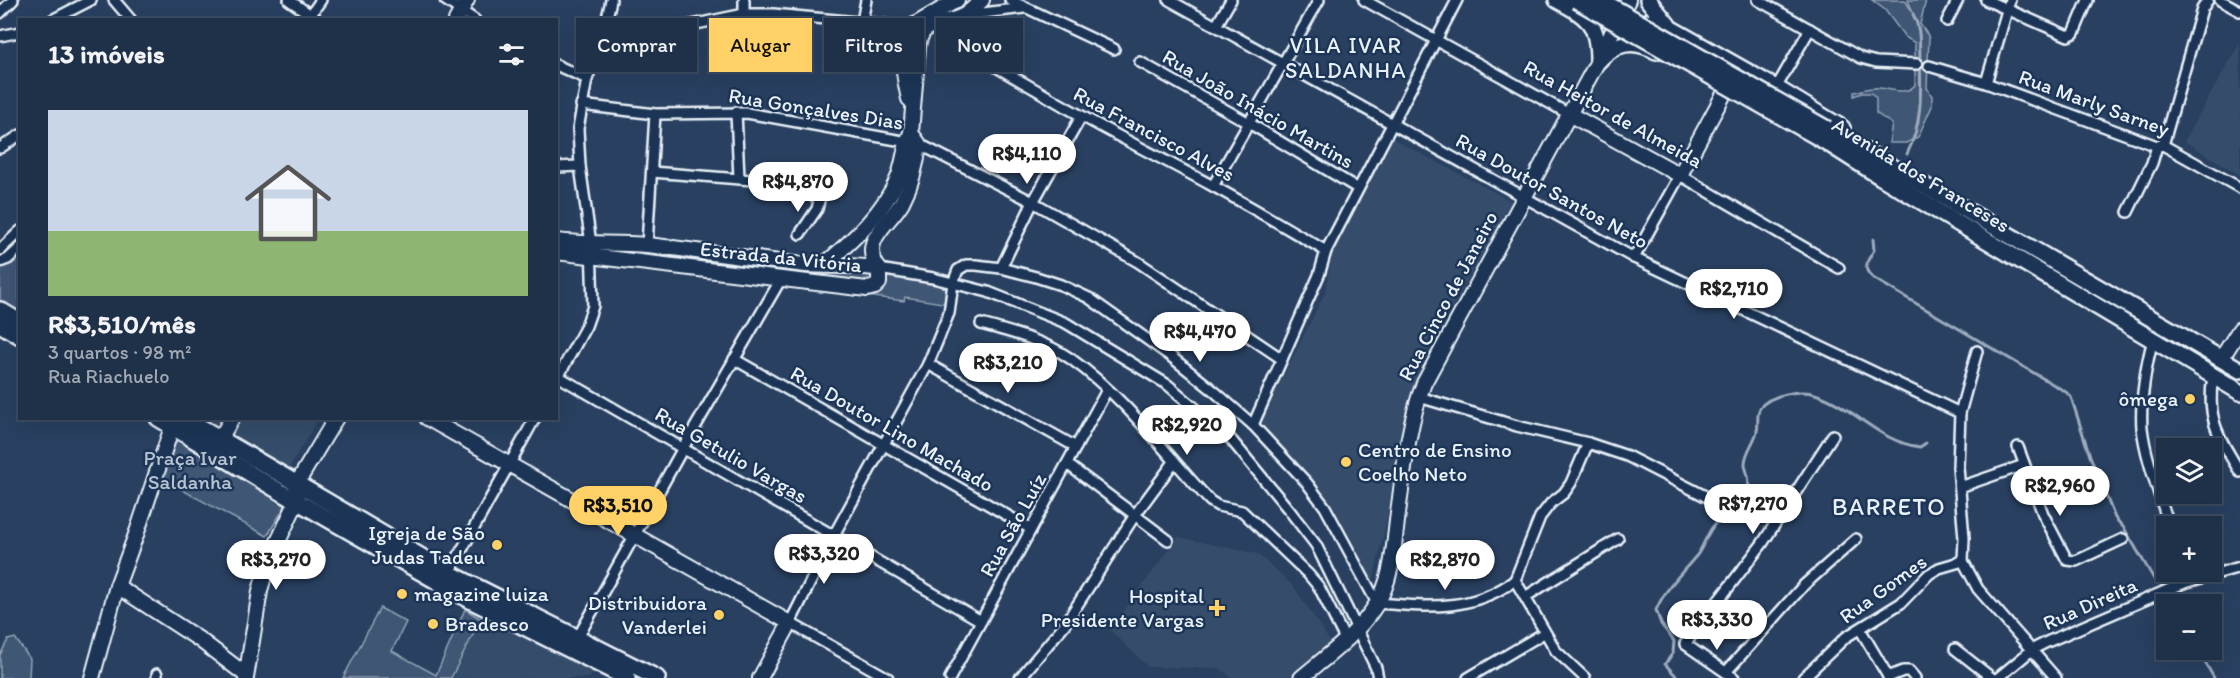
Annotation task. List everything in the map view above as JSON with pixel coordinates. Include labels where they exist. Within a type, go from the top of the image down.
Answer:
[{"type":"main road","name":"Avenida dos Franceses","points":[[1557,0],[1575,5],[1903,172],[2240,370]]},
{"type":"main road","points":[[1575,5],[1585,12],[1600,3],[1613,0]]},
{"type":"main road","points":[[1648,0],[1672,29]]},
{"type":"main road","name":"Avenida dos Franceses","points":[[1600,3],[1825,134],[1881,177],[2240,392]]},
{"type":"main road","points":[[1575,5],[1594,27],[1598,43],[1598,61]]},
{"type":"main road","points":[[1647,46],[1640,35],[1642,28],[1647,22],[1656,21],[1835,124],[1903,172]]},
{"type":"main road","points":[[1598,61],[1618,45],[1633,43],[1647,46],[1824,148],[1881,177]]},
{"type":"main road","points":[[0,310],[18,321]]},
{"type":"main road","points":[[0,324],[18,335]]},
{"type":"main road","points":[[178,423],[220,439],[449,573],[657,678]]},
{"type":"main road","points":[[178,423],[297,501],[470,600],[627,678]]},
{"type":"street","points":[[0,13],[13,0]]},
{"type":"street","points":[[56,18],[92,0]]},
{"type":"street","points":[[114,0],[129,18]]},
{"type":"street","points":[[288,0],[312,18],[321,0]]},
{"type":"street","points":[[445,0],[461,10]]},
{"type":"street","points":[[607,18],[611,0]]},
{"type":"street","points":[[744,0],[744,14]]},
{"type":"street","points":[[863,18],[867,0]]},
{"type":"street","points":[[957,0],[922,34],[918,43],[912,110],[913,171],[901,202],[872,244],[872,261],[879,269],[988,292],[1066,323],[1168,385],[1197,408],[1245,454],[1316,545],[1376,668],[1378,678]]},
{"type":"street","points":[[964,15],[982,0]]},
{"type":"street","points":[[1010,0],[1114,49]]},
{"type":"street","name":"Rua Doutor Santos Neto","points":[[1169,0],[1634,258],[1960,413]]},
{"type":"street","points":[[1216,26],[1231,0]]},
{"type":"street","points":[[1213,186],[1319,0]]},
{"type":"street","name":"Rua Heitor de Almeida","points":[[1364,0],[1680,175],[1839,268]]},
{"type":"street","points":[[1253,425],[1319,275],[1326,251],[1457,0]]},
{"type":"street","name":"Rua Cinco de Janeiro","points":[[1301,678],[1346,641],[1377,603],[1390,567],[1404,467],[1419,397],[1429,374],[1598,61],[1628,0]]},
{"type":"street","points":[[1758,0],[1861,58],[1876,62],[1917,64]]},
{"type":"street","points":[[1947,21],[1958,0]]},
{"type":"street","points":[[1986,0],[2008,4],[2064,36],[2071,36],[2088,0]]},
{"type":"street","points":[[2128,212],[2160,146],[2202,9],[2208,0]]},
{"type":"street","points":[[2220,0],[2240,11]]},
{"type":"street","points":[[1986,83],[2008,4]]},
{"type":"street","points":[[924,25],[964,15],[1024,8]]},
{"type":"street","points":[[697,24],[744,14],[824,19]]},
{"type":"street","name":"Rua Francisco Alves","points":[[932,23],[978,57],[1326,251]]},
{"type":"street","points":[[1776,88],[1810,29]]},
{"type":"street","points":[[0,36],[18,32]]},
{"type":"street","name":"Rua João Inácio Martins","points":[[1140,62],[1249,123],[1357,188]]},
{"type":"street","points":[[558,65],[587,79]]},
{"type":"street","name":"Rua Marly Sarney","points":[[1929,66],[1986,83],[2160,146],[2240,188]]},
{"type":"street","points":[[558,375],[591,316],[593,297],[591,250],[580,166],[578,129],[581,105],[590,72]]},
{"type":"street","points":[[904,72],[912,110]]},
{"type":"street","points":[[1634,258],[1725,92]]},
{"type":"street","name":"Rua Gonçalves Dias","points":[[581,105],[655,114],[736,112],[913,139],[1033,202],[1138,262],[1281,359]]},
{"type":"street","points":[[736,112],[739,178]]},
{"type":"street","points":[[647,245],[655,114]]},
{"type":"street","points":[[1001,268],[1033,202],[1082,117]]},
{"type":"street","points":[[0,148],[18,136]]},
{"type":"street","points":[[825,264],[846,246],[885,201],[898,177],[913,139]]},
{"type":"street","points":[[558,167],[580,166]]},
{"type":"street","points":[[652,172],[776,182],[818,198],[817,209],[800,234]]},
{"type":"street","points":[[0,250],[18,233]]},
{"type":"street","name":"Estrada da Vitória","points":[[558,242],[591,250],[781,279],[871,288],[879,283],[879,269],[825,264],[809,265],[647,245],[611,243],[591,250],[558,252]]},
{"type":"street","points":[[0,262],[8,259],[18,250]]},
{"type":"street","points":[[760,678],[834,535],[928,364],[949,313],[953,283],[958,270],[966,265],[1001,268],[1061,285],[1089,298],[1169,355],[1253,425],[1290,463],[1325,507],[1377,603],[1423,606],[1460,605],[1491,597],[1515,580],[1540,517],[1571,483],[1588,443]]},
{"type":"street","points":[[577,639],[683,448],[781,279]]},
{"type":"street","points":[[981,324],[1014,333],[1070,358],[1107,390],[1142,425],[1210,501],[1218,506],[1242,512],[1308,574],[1319,587],[1346,641]]},
{"type":"street","points":[[2221,359],[2240,329]]},
{"type":"street","points":[[2153,340],[2149,354],[2142,426],[2152,472],[2166,516]]},
{"type":"street","points":[[1977,351],[1960,413],[1958,467],[1964,538],[1963,561],[1978,589],[2033,649],[2056,678]]},
{"type":"street","name":"Rua Doutor Lino Machado","points":[[734,359],[1031,530]]},
{"type":"street","points":[[928,364],[1076,447]]},
{"type":"street","points":[[2213,376],[2209,398],[2214,425],[2240,472]]},
{"type":"street","name":"Rua Getulio Vargas","points":[[558,378],[981,621]]},
{"type":"street","name":"Rua São Luíz","points":[[950,678],[1107,390]]},
{"type":"street","points":[[1419,397],[1517,426],[1588,443],[1627,456],[1709,498]]},
{"type":"street","points":[[220,439],[231,420]]},
{"type":"street","points":[[117,586],[181,627],[246,676],[263,578],[297,501],[296,485],[335,420]]},
{"type":"street","points":[[431,420],[888,678]]},
{"type":"street","points":[[449,573],[534,420]]},
{"type":"street","points":[[92,678],[117,586],[178,423]]},
{"type":"street","points":[[1734,678],[1685,644],[1762,544],[1833,435]]},
{"type":"street","points":[[2018,447],[2043,514],[2067,560],[2076,561],[2123,539]]},
{"type":"street","points":[[1020,678],[1065,624],[1135,515],[1174,462]]},
{"type":"street","points":[[1066,464],[1168,540]]},
{"type":"street","points":[[1960,488],[2024,465]]},
{"type":"street","points":[[1524,597],[1618,539]]},
{"type":"street","points":[[1726,672],[1804,585],[1856,539]]},
{"type":"street","name":"Rua Gomes","points":[[1803,678],[1846,638],[1901,603],[1929,574],[1963,561]]},
{"type":"street","name":"Rua Direita","points":[[1998,678],[2033,649],[2184,583],[2240,567]]},
{"type":"street","points":[[1515,580],[1544,633],[1561,657],[1585,678]]},
{"type":"street","points":[[1860,629],[1889,677],[1903,670],[1910,670],[1916,678]]},
{"type":"street","points":[[1468,678],[1544,633]]},
{"type":"street","points":[[1955,649],[1992,678]]},
{"type":"shaded area","points":[[2240,43],[2240,175],[2184,141]]},
{"type":"shaded area","points":[[1391,138],[1513,202],[1433,339],[1420,370],[1403,428],[1373,581],[1325,496],[1260,423],[1325,293],[1334,246]]},
{"type":"shaded area","points":[[197,420],[317,420],[286,473]]},
{"type":"shaded area","name":"Hospital Presidente Vargas","points":[[1178,537],[1258,554],[1294,587],[1331,643],[1289,678],[1232,678],[1219,668],[1148,667],[1110,630]]},
{"type":"shaded area","points":[[481,619],[594,669],[590,678],[453,678]]},
{"type":"green space","points":[[1872,0],[1905,0],[1913,13],[1908,0],[1926,0],[1920,24],[1929,37],[1927,88],[1932,96],[1932,106],[1918,137],[1906,143],[1889,143],[1892,124],[1876,113],[1876,98],[1871,93],[1854,96],[1854,92],[1868,88],[1906,91],[1915,85],[1915,43],[1905,37],[1885,10]]},
{"type":"green space","points":[[616,249],[873,273],[874,283],[614,253]]},
{"type":"green space","points":[[18,256],[18,315],[0,304],[0,267]]},
{"type":"green space","points":[[887,274],[940,284],[949,292],[948,304],[905,297],[904,301],[867,296],[879,291]]},
{"type":"green space","name":"Praça Ivar Saldanha","points":[[177,438],[287,503],[267,536],[162,479]]},
{"type":"green space","points":[[380,608],[406,622],[392,651],[436,675],[465,609],[481,619],[451,678],[343,678]]},
{"type":"green space","points":[[15,638],[30,659],[29,678],[0,678],[0,655],[8,640]]},
{"type":"waterway","points":[[1907,154],[1916,130],[1921,94],[1919,34],[1913,14]]},
{"type":"waterway","points":[[1873,239],[1874,250],[1866,267],[1873,278],[2071,397],[2090,456],[2115,518],[2124,528],[2154,579],[2165,587],[2169,594]]},
{"type":"waterway","points":[[1678,678],[1665,664],[1673,653],[1674,641],[1661,624],[1656,610],[1669,588],[1699,551],[1712,528],[1746,492],[1749,481],[1745,461],[1757,431],[1759,410],[1764,403],[1785,394],[1801,392],[1815,394],[1842,407],[1891,438],[1920,447],[1926,443]]},
{"type":"waterway","points":[[2204,660],[2214,678]]},
{"type":"place","name":"ômega","points":[[2190,399]]},
{"type":"place","name":"Centro de Ensino Coelho Neto","points":[[1346,462]]},
{"type":"place","name":"Igreja de São Judas Tadeu","points":[[497,545]]},
{"type":"place","name":"magazine luiza","points":[[402,594]]},
{"type":"place","name":"Hospital Presidente Vargas","points":[[1217,608]]},
{"type":"place","name":"Distribuidora Vanderlei","points":[[719,615]]},
{"type":"place","name":"Bradesco","points":[[433,624]]},
{"type":"district","name":"VILA IVAR SALDANHA","points":[[1346,58]]},
{"type":"district","name":"BARRETO","points":[[1889,507]]}]
